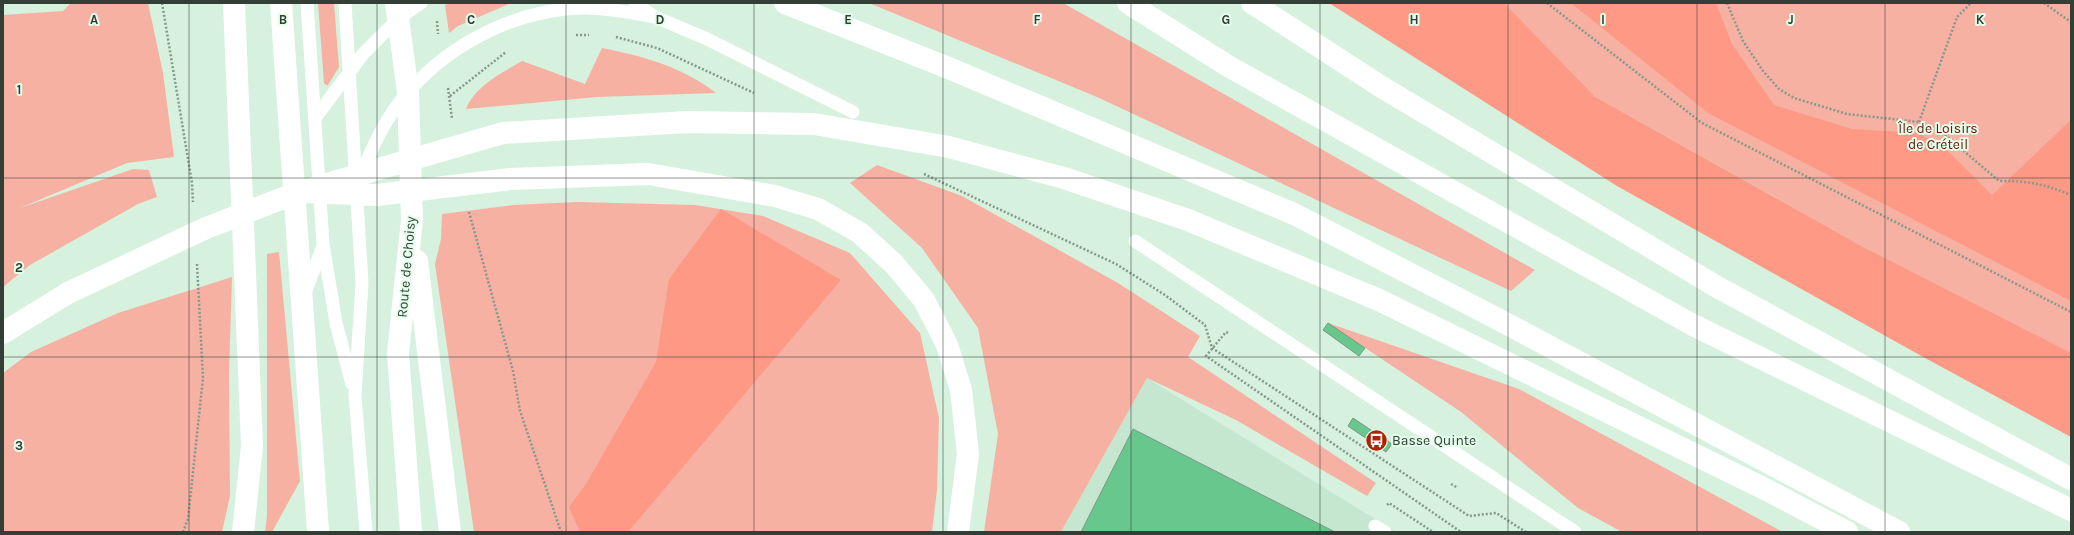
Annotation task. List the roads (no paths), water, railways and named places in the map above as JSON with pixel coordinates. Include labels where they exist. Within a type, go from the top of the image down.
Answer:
[{"type":"main road","points":[[234,3],[252,446],[243,532]]},
{"type":"main road","points":[[281,3],[300,303],[318,532]]},
{"type":"main road","points":[[785,3],[951,69],[1294,214],[1492,316],[1898,532]]},
{"type":"main road","points":[[1128,3],[1228,66],[1693,325],[2071,510]]},
{"type":"main road","points":[[1252,3],[1380,86],[1719,288],[2071,479]]},
{"type":"main road","name":"Route de Choisy","points":[[397,11],[408,92],[412,220],[398,353],[411,532]]},
{"type":"main road","points":[[3,332],[68,293],[206,228],[300,192],[503,132],[688,122],[814,124],[949,147],[1064,178],[1188,220],[1380,300],[1767,490],[1846,532]]},
{"type":"main road","points":[[300,192],[376,195],[511,178],[648,174],[775,196],[818,210],[860,233],[894,264],[924,300],[947,345],[962,390],[968,454],[958,532]]},
{"type":"main road","points":[[412,220],[450,532]]},
{"type":"lane","points":[[307,3],[323,244],[336,323],[355,395]]},
{"type":"lane","points":[[345,3],[362,283],[355,395],[366,532]]},
{"type":"lane","points":[[315,118],[397,11],[421,3]]},
{"type":"lane","points":[[635,3],[655,17],[705,38],[854,112]]},
{"type":"lane","points":[[356,187],[372,146],[408,92],[427,72],[467,44],[497,28],[559,10],[586,8],[655,17]]},
{"type":"lane","points":[[1135,240],[1575,532]]},
{"type":"lane","points":[[300,303],[323,244]]},
{"type":"place","name":"Basse Quinte","points":[[1377,440]]},
{"type":"park label","name":"Île de Loisirs de Créteil","points":[[1938,136]]}]
